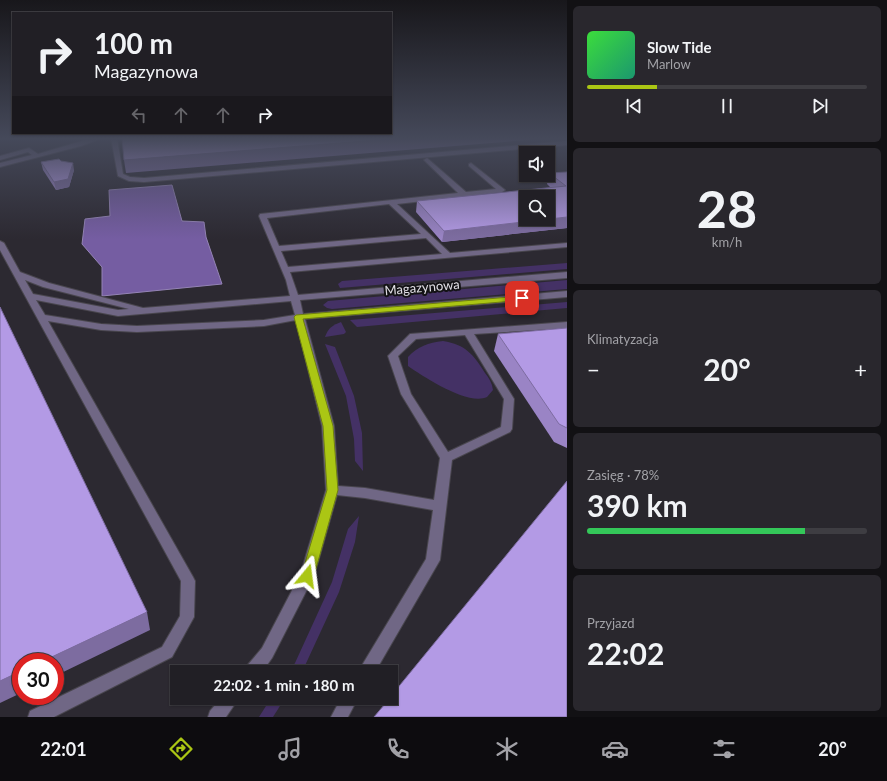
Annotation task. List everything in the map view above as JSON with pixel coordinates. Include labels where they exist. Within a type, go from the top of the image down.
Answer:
[{"type":"street","points":[[119,171],[120,175],[128,179],[144,180],[242,171]]},
{"type":"street","points":[[440,171],[465,194]]},
{"type":"street","points":[[258,665],[267,653],[307,576],[332,490],[328,426],[298,317],[290,280],[263,216],[502,190],[479,171]]},
{"type":"street","points":[[391,202],[448,255]]},
{"type":"street","points":[[277,249],[427,236]]},
{"type":"street","points":[[0,243],[188,581],[187,616],[167,652],[36,717]]},
{"type":"street","points":[[285,270],[567,245]]},
{"type":"street","points":[[18,274],[46,285],[149,311]]},
{"type":"street","name":"Magazynowa","points":[[30,296],[118,313],[567,275]]},
{"type":"street","name":"Magazynowa","points":[[42,317],[101,327],[137,330],[264,323],[298,317],[567,294]]},
{"type":"street","points":[[370,665],[433,560],[446,458],[406,394],[393,356],[413,336],[567,325]]},
{"type":"street","points":[[446,458],[506,429],[509,399],[468,332]]},
{"type":"street","points":[[332,490],[365,493],[440,506]]},
{"type":"street","points":[[216,717],[226,705]]},
{"type":"street","points":[[339,717],[346,705]]},
{"type":"shaded area","points":[[172,185],[182,221],[204,222],[206,237],[222,284],[102,296],[102,267],[82,244],[85,219],[110,216],[109,190]]},
{"type":"shaded area","points":[[567,263],[567,269],[340,288],[338,284],[342,281]]},
{"type":"shaded area","points":[[567,280],[567,289],[332,309],[323,305],[328,301]]},
{"type":"shaded area","points":[[567,302],[567,308],[357,327],[350,320]]},
{"type":"shaded area","points":[[341,322],[346,332],[344,334],[325,337],[331,327]]},
{"type":"shaded area","points":[[443,341],[458,345],[468,351],[477,361],[492,385],[493,390],[487,397],[479,399],[469,398],[458,394],[424,377],[408,366],[408,357],[416,350],[428,344]]},
{"type":"shaded area","points":[[325,344],[335,347],[354,396],[362,433],[363,471],[355,461],[354,439],[346,396]]},
{"type":"shaded area","points":[[359,516],[355,542],[339,592],[305,665],[294,665],[332,582],[348,529]]},
{"type":"shaded area","points":[[267,705],[281,705],[273,717],[259,717]]},
{"type":"building","points":[[47,171],[70,171],[68,179],[54,182]]},
{"type":"building","points":[[567,172],[567,217],[555,218],[555,190],[526,190],[566,186],[555,178],[555,173]]},
{"type":"building","points":[[519,191],[519,222],[444,231],[417,201]]},
{"type":"building","points":[[0,307],[147,612],[60,653],[12,653],[12,675],[0,681]]},
{"type":"building","points":[[567,328],[567,428],[559,424],[498,334]]},
{"type":"building","points":[[567,481],[567,717],[374,717],[384,705],[398,705],[398,687]]},
{"type":"route","points":[[307,576],[332,490],[328,426],[298,317],[522,298]]}]
